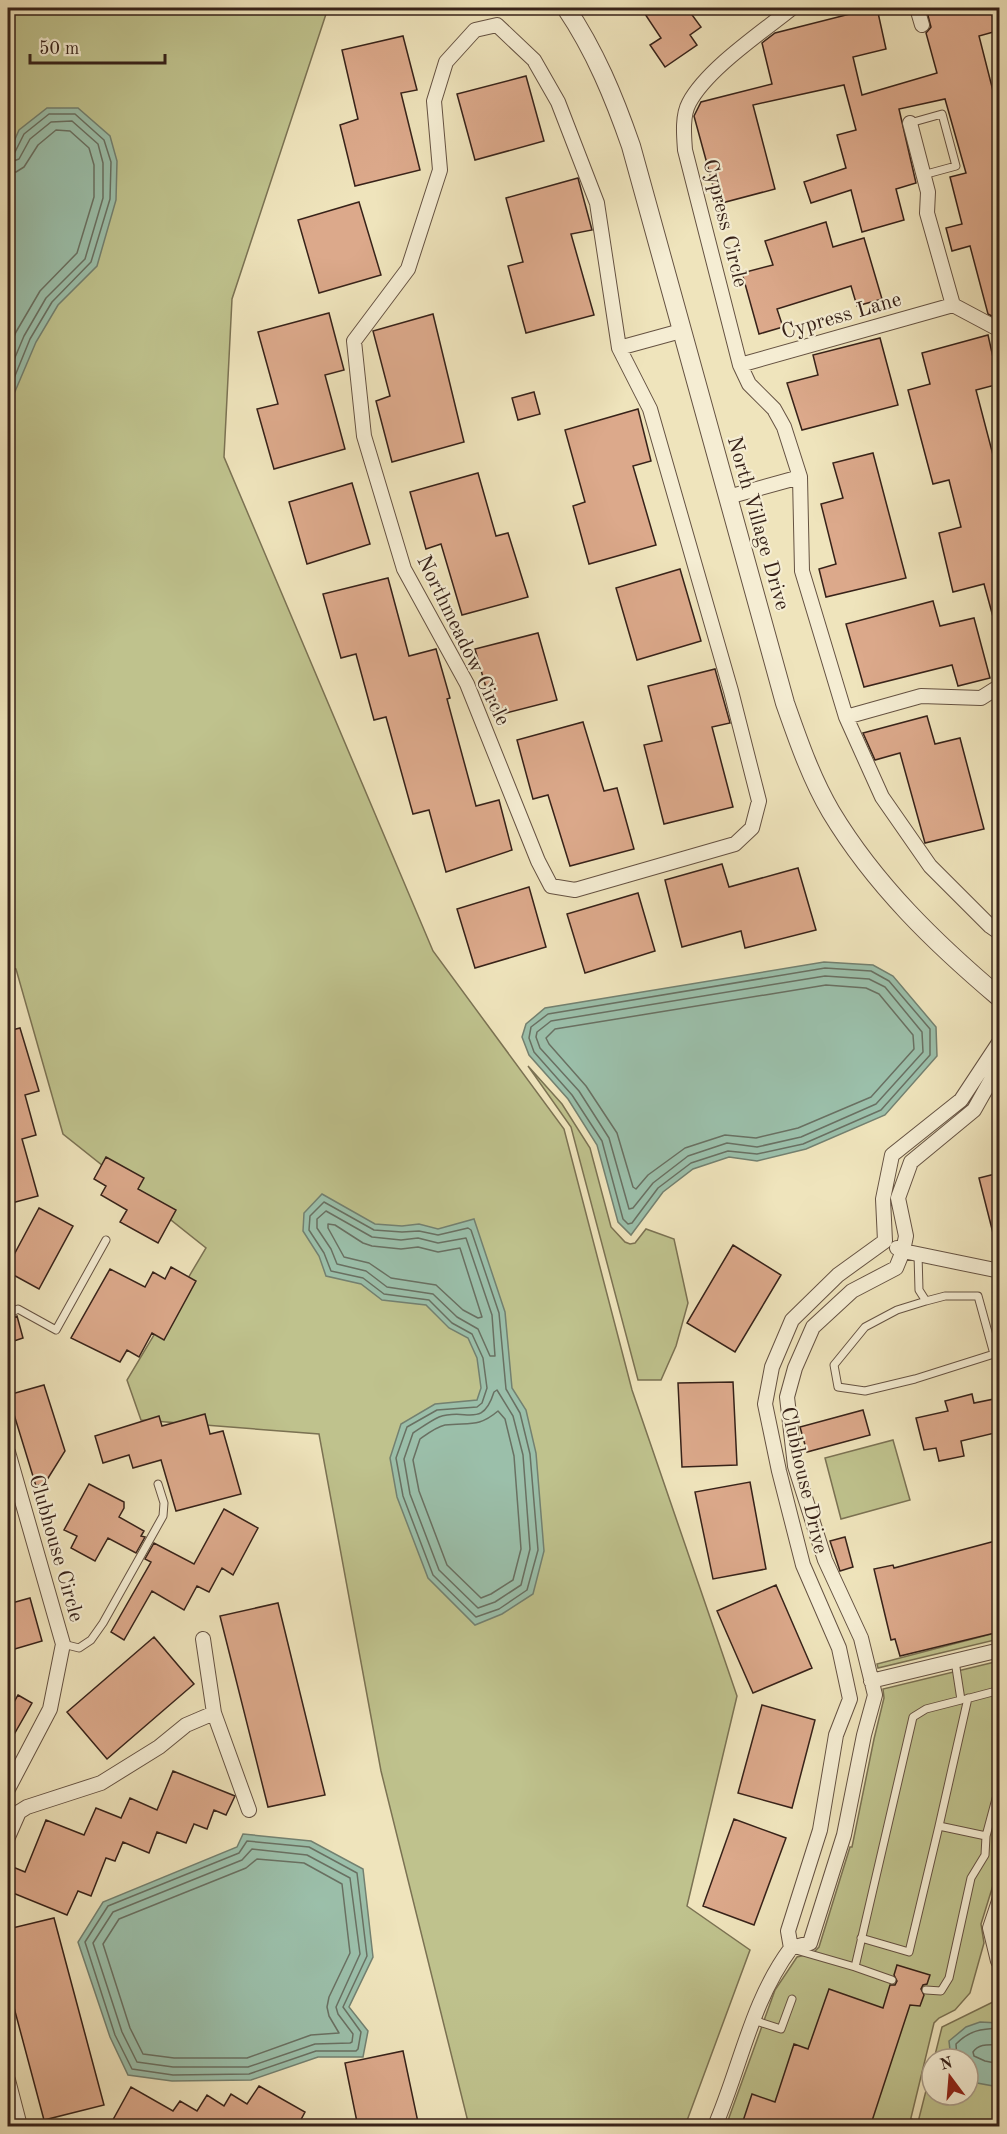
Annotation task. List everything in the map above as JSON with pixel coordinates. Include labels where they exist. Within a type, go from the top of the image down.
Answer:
[{"type":"street","name":"North Village Drive","points":[[566,8],[596,58],[614,98],[631,146],[785,703],[803,755],[830,811],[866,865],[917,923],[999,998]]},
{"type":"street","name":"Cypress Circle","points":[[792,8],[708,76],[687,105],[683,133],[685,150],[740,364],[749,384],[774,409],[784,427],[800,477],[802,571],[846,717],[882,797],[930,866],[999,933]]},
{"type":"street","points":[[917,8],[922,25]]},
{"type":"street","name":"Northmeadow Circle","points":[[497,25],[534,60],[558,102],[597,203],[619,348],[650,409],[759,801],[752,828],[735,844],[575,890],[551,886],[538,861],[467,684],[404,569],[364,436],[354,341],[408,269],[440,170],[435,101],[446,62],[475,30],[497,25]]},
{"type":"street","points":[[909,123],[928,192],[927,213],[953,305],[999,330]]},
{"type":"street","name":"Cypress Lane","points":[[740,364],[953,305]]},
{"type":"street","points":[[619,348],[681,331]]},
{"type":"street","points":[[728,497],[800,477]]},
{"type":"street","points":[[846,717],[921,696],[981,698],[999,686]]},
{"type":"street","points":[[999,1041],[961,1100],[892,1155],[883,1199],[885,1241],[903,1251],[999,1271]]},
{"type":"street","points":[[903,1251],[906,1236],[898,1198],[910,1162],[974,1110],[999,1064]]},
{"type":"street","name":"Clubhouse Drive","points":[[791,1948],[788,1931],[820,1830],[836,1735],[850,1699],[839,1648],[803,1565],[765,1404],[772,1367],[792,1320],[838,1275],[885,1241]]},
{"type":"street","name":"Clubhouse Drive","points":[[715,2127],[767,1985],[791,1948],[810,1943],[844,1835],[864,1735],[875,1695],[861,1638],[825,1560],[795,1466],[787,1397],[795,1368],[813,1327],[852,1291],[896,1268],[903,1251]]},
{"type":"street","name":"Clubhouse Circle","points":[[8,1452],[63,1644],[50,1709],[8,1789]]},
{"type":"street","points":[[203,1639],[214,1713],[249,1810]]},
{"type":"street","points":[[871,1681],[999,1650]]},
{"type":"street","points":[[8,1837],[19,1812],[27,1807],[101,1783],[159,1747],[186,1725],[214,1713]]},
{"type":"street","points":[[820,1830],[844,1835]]},
{"type":"street","points":[[998,1961],[990,1928],[999,1898]]},
{"type":"street","points":[[8,2080],[20,2127]]},
{"type":"lane","points":[[909,123],[942,114],[956,166],[923,175]]},
{"type":"lane","points":[[8,1314],[18,1309],[56,1330],[106,1240]]},
{"type":"lane","points":[[918,1254],[919,1290],[926,1301]]},
{"type":"lane","points":[[945,1296],[978,1296],[994,1354],[865,1391],[838,1387],[834,1365],[865,1327],[897,1310],[926,1301],[945,1296]]},
{"type":"lane","points":[[63,1644],[79,1648],[91,1640],[103,1623],[164,1516],[164,1503],[158,1484]]},
{"type":"lane","points":[[861,1938],[909,1952],[939,1826],[965,1699],[955,1660]]},
{"type":"lane","points":[[855,1967],[913,1717],[926,1709],[999,1690]]},
{"type":"lane","points":[[926,1990],[941,1991],[949,1978],[971,1878],[985,1854],[986,1836],[999,1784]]},
{"type":"lane","points":[[939,1826],[986,1836]]},
{"type":"lane","points":[[791,1948],[892,1980]]},
{"type":"lane","points":[[753,2020],[781,2029],[792,1999]]},
{"type":"path","points":[[905,2127],[911,2120],[941,2127]]},
{"type":"shaded area","points":[[8,8],[328,8],[232,299],[224,457],[433,951],[564,1129],[632,1390],[737,1696],[687,1906],[750,1950],[685,2126],[469,2126],[381,1771],[319,1434],[141,1420],[127,1380],[206,1248],[63,1134],[16,969],[8,965]]},
{"type":"shaded area","points":[[528,1066],[562,1104],[590,1148],[611,1227],[625,1242],[630,1244],[635,1243],[646,1229],[674,1239],[688,1303],[676,1346],[661,1380],[638,1380],[571,1127]]},
{"type":"shaded area","points":[[893,1440],[910,1500],[841,1519],[825,1458]]},
{"type":"shaded area","points":[[999,1632],[999,1639],[878,1668],[877,1664]]},
{"type":"shaded area","points":[[999,1661],[999,1866],[981,1924],[984,1943],[970,1993],[955,2010],[934,2023],[928,2047],[920,2047],[920,2081],[909,2126],[726,2126],[775,1990],[797,1957],[813,1953],[819,1947],[850,1847],[852,1847],[884,1698],[883,1689]]},
{"type":"shaded area","points":[[999,1999],[999,2126],[917,2126],[922,2107],[980,2107],[980,2047],[937,2047],[942,2027]]},
{"type":"water","points":[[47,108],[78,108],[110,136],[117,161],[116,200],[97,266],[58,305],[36,342],[8,408],[8,155],[19,130]]},
{"type":"water","points":[[824,962],[873,965],[893,976],[936,1027],[937,1056],[885,1115],[806,1149],[757,1161],[729,1157],[693,1169],[663,1192],[631,1235],[618,1222],[597,1145],[568,1099],[529,1055],[522,1037],[526,1024],[545,1008]]},
{"type":"water","points":[[322,1194],[375,1224],[402,1226],[419,1224],[438,1229],[474,1219],[505,1312],[512,1388],[526,1410],[536,1453],[544,1551],[533,1594],[502,1614],[475,1625],[428,1578],[397,1497],[390,1458],[401,1424],[435,1404],[477,1400],[481,1388],[477,1358],[468,1338],[449,1328],[426,1305],[382,1300],[361,1284],[326,1276],[319,1256],[303,1231],[304,1213]]},
{"type":"water","points":[[243,1834],[311,1841],[363,1869],[373,1957],[349,2007],[368,2031],[363,2057],[318,2057],[251,2080],[172,2081],[128,2075],[110,2037],[78,1942],[103,1902],[237,1847]]},
{"type":"water","points":[[980,2022],[999,2023],[999,2087],[980,2084],[980,2047],[950,2047],[949,2041],[966,2027]]},
{"type":"building","points":[[641,8],[687,8],[701,27],[690,35],[697,45],[665,67],[650,45],[661,38]]},
{"type":"building","points":[[848,8],[877,8],[886,49],[853,57],[862,95],[937,73],[926,33],[931,27],[926,8],[990,8],[997,31],[979,36],[993,91],[999,90],[999,320],[988,314],[970,246],[952,251],[946,228],[962,224],[950,177],[966,173],[945,99],[899,109],[916,183],[896,189],[904,220],[862,232],[851,190],[811,203],[804,182],[846,168],[837,135],[856,130],[844,85],[753,105],[775,189],[718,204],[694,116],[701,102],[772,84],[762,43],[775,33],[850,14]]},
{"type":"building","points":[[403,36],[417,90],[401,93],[420,170],[355,186],[340,125],[358,119],[342,50]]},
{"type":"building","points":[[526,76],[544,141],[475,160],[457,94]]},
{"type":"building","points":[[578,178],[592,230],[571,234],[594,315],[526,333],[508,266],[523,262],[506,198]]},
{"type":"building","points":[[359,202],[381,275],[319,293],[298,220]]},
{"type":"building","points":[[826,222],[833,247],[864,238],[882,299],[857,306],[851,286],[777,309],[783,327],[759,334],[742,273],[773,265],[765,241]]},
{"type":"building","points":[[329,313],[344,370],[325,375],[345,449],[274,469],[257,409],[278,404],[258,332]]},
{"type":"building","points":[[433,314],[464,442],[392,462],[376,401],[390,396],[373,331]]},
{"type":"building","points":[[988,335],[999,384],[976,390],[999,478],[999,623],[995,624],[984,584],[953,592],[939,533],[961,527],[949,480],[933,484],[908,390],[930,384],[922,353]]},
{"type":"building","points":[[880,338],[898,405],[802,430],[787,383],[818,375],[813,355]]},
{"type":"building","points":[[534,392],[540,414],[518,420],[512,398]]},
{"type":"building","points":[[638,409],[651,461],[633,466],[656,545],[589,564],[573,506],[585,502],[565,430]]},
{"type":"building","points":[[873,453],[906,578],[826,597],[819,569],[836,564],[821,504],[843,498],[833,463]]},
{"type":"building","points":[[478,473],[496,536],[508,533],[528,597],[462,615],[441,544],[426,549],[410,492]]},
{"type":"building","points":[[352,483],[370,544],[307,564],[289,502]]},
{"type":"building","points":[[680,569],[701,641],[637,660],[616,588]]},
{"type":"building","points":[[388,578],[409,656],[436,649],[476,806],[499,800],[512,850],[446,872],[429,810],[413,814],[386,717],[374,720],[356,654],[341,658],[323,594]]},
{"type":"building","points":[[933,601],[940,626],[974,618],[990,678],[958,686],[952,665],[864,687],[846,624]]},
{"type":"building","points":[[538,633],[557,700],[494,716],[475,649]]},
{"type":"building","points":[[715,669],[730,723],[712,727],[733,807],[664,824],[644,745],[662,741],[648,686]]},
{"type":"building","points":[[927,716],[935,744],[960,738],[984,829],[925,843],[900,753],[875,760],[863,733]]},
{"type":"building","points":[[583,722],[604,791],[617,788],[634,849],[570,866],[548,795],[533,799],[517,740]]},
{"type":"building","points":[[722,864],[729,887],[798,868],[816,930],[745,948],[741,931],[682,947],[665,880]]},
{"type":"building","points":[[529,887],[546,947],[475,968],[457,909]]},
{"type":"building","points":[[638,893],[655,951],[585,973],[567,914]]},
{"type":"building","points":[[20,1028],[39,1091],[25,1095],[36,1135],[22,1139],[38,1196],[8,1204],[8,1031]]},
{"type":"building","points":[[106,1157],[144,1178],[138,1189],[176,1210],[158,1243],[120,1222],[127,1210],[101,1195],[106,1186],[94,1179]]},
{"type":"building","points":[[999,1173],[999,1236],[994,1237],[979,1178]]},
{"type":"building","points":[[39,1208],[73,1226],[39,1289],[8,1272],[8,1266]]},
{"type":"building","points":[[733,1245],[781,1275],[735,1352],[687,1323]]},
{"type":"building","points":[[171,1267],[196,1281],[164,1340],[152,1333],[139,1357],[127,1350],[120,1362],[71,1338],[110,1269],[145,1287],[153,1272],[165,1279]]},
{"type":"building","points":[[17,1316],[23,1338],[8,1343],[8,1320]]},
{"type":"building","points":[[733,1382],[737,1465],[682,1467],[678,1383]]},
{"type":"building","points":[[44,1385],[65,1451],[45,1483],[36,1486],[8,1395]]},
{"type":"building","points":[[972,1394],[974,1403],[999,1398],[999,1432],[961,1441],[964,1456],[939,1461],[936,1448],[924,1450],[916,1418],[948,1411],[945,1401]]},
{"type":"building","points":[[863,1410],[870,1435],[807,1452],[800,1427]]},
{"type":"building","points":[[205,1414],[210,1434],[223,1431],[241,1494],[176,1511],[161,1460],[133,1468],[129,1455],[103,1463],[95,1436],[159,1416],[162,1426]]},
{"type":"building","points":[[750,1482],[766,1569],[713,1579],[695,1492]]},
{"type":"building","points":[[89,1484],[124,1502],[124,1508],[119,1517],[144,1531],[141,1536],[145,1537],[136,1553],[108,1538],[95,1561],[71,1548],[77,1536],[64,1530]]},
{"type":"building","points":[[224,1509],[258,1528],[233,1575],[222,1568],[209,1592],[197,1586],[184,1610],[152,1591],[124,1640],[111,1632],[151,1562],[145,1559],[154,1543],[194,1564]]},
{"type":"building","points":[[845,1537],[853,1567],[840,1571],[830,1541]]},
{"type":"building","points":[[999,1540],[999,1632],[900,1656],[895,1639],[891,1640],[874,1569],[893,1565],[894,1568]]},
{"type":"building","points":[[776,1585],[812,1668],[753,1693],[717,1611]]},
{"type":"building","points":[[30,1598],[42,1641],[8,1651],[8,1604]]},
{"type":"building","points":[[278,1603],[325,1795],[268,1807],[220,1616]]},
{"type":"building","points":[[154,1637],[194,1684],[107,1759],[67,1712]]},
{"type":"building","points":[[18,1695],[32,1703],[8,1745],[8,1713]]},
{"type":"building","points":[[762,1705],[815,1720],[792,1808],[738,1793]]},
{"type":"building","points":[[173,1771],[235,1796],[226,1815],[214,1810],[207,1829],[194,1824],[186,1843],[157,1832],[149,1853],[123,1842],[115,1861],[106,1858],[91,1896],[78,1891],[67,1915],[8,1891],[8,1881],[13,1867],[25,1872],[46,1820],[84,1835],[96,1808],[121,1818],[130,1798],[157,1810]]},
{"type":"building","points":[[734,1819],[786,1838],[754,1925],[703,1906]]},
{"type":"building","points":[[54,1918],[104,2105],[44,2120],[8,1985],[8,1929]]},
{"type":"building","points":[[897,1965],[930,1975],[927,1984],[921,1989],[924,1995],[920,2006],[910,2005],[870,2127],[741,2127],[752,2094],[775,2102],[794,2044],[808,2049],[829,1989],[883,2008],[890,1985],[895,1985],[897,1981],[894,1975]]},
{"type":"building","points":[[403,2051],[419,2127],[358,2127],[345,2063]]},
{"type":"building","points":[[259,2086],[305,2112],[297,2127],[109,2127],[131,2087],[173,2111],[180,2101],[197,2111],[207,2095],[224,2106],[231,2094],[247,2104]]}]
